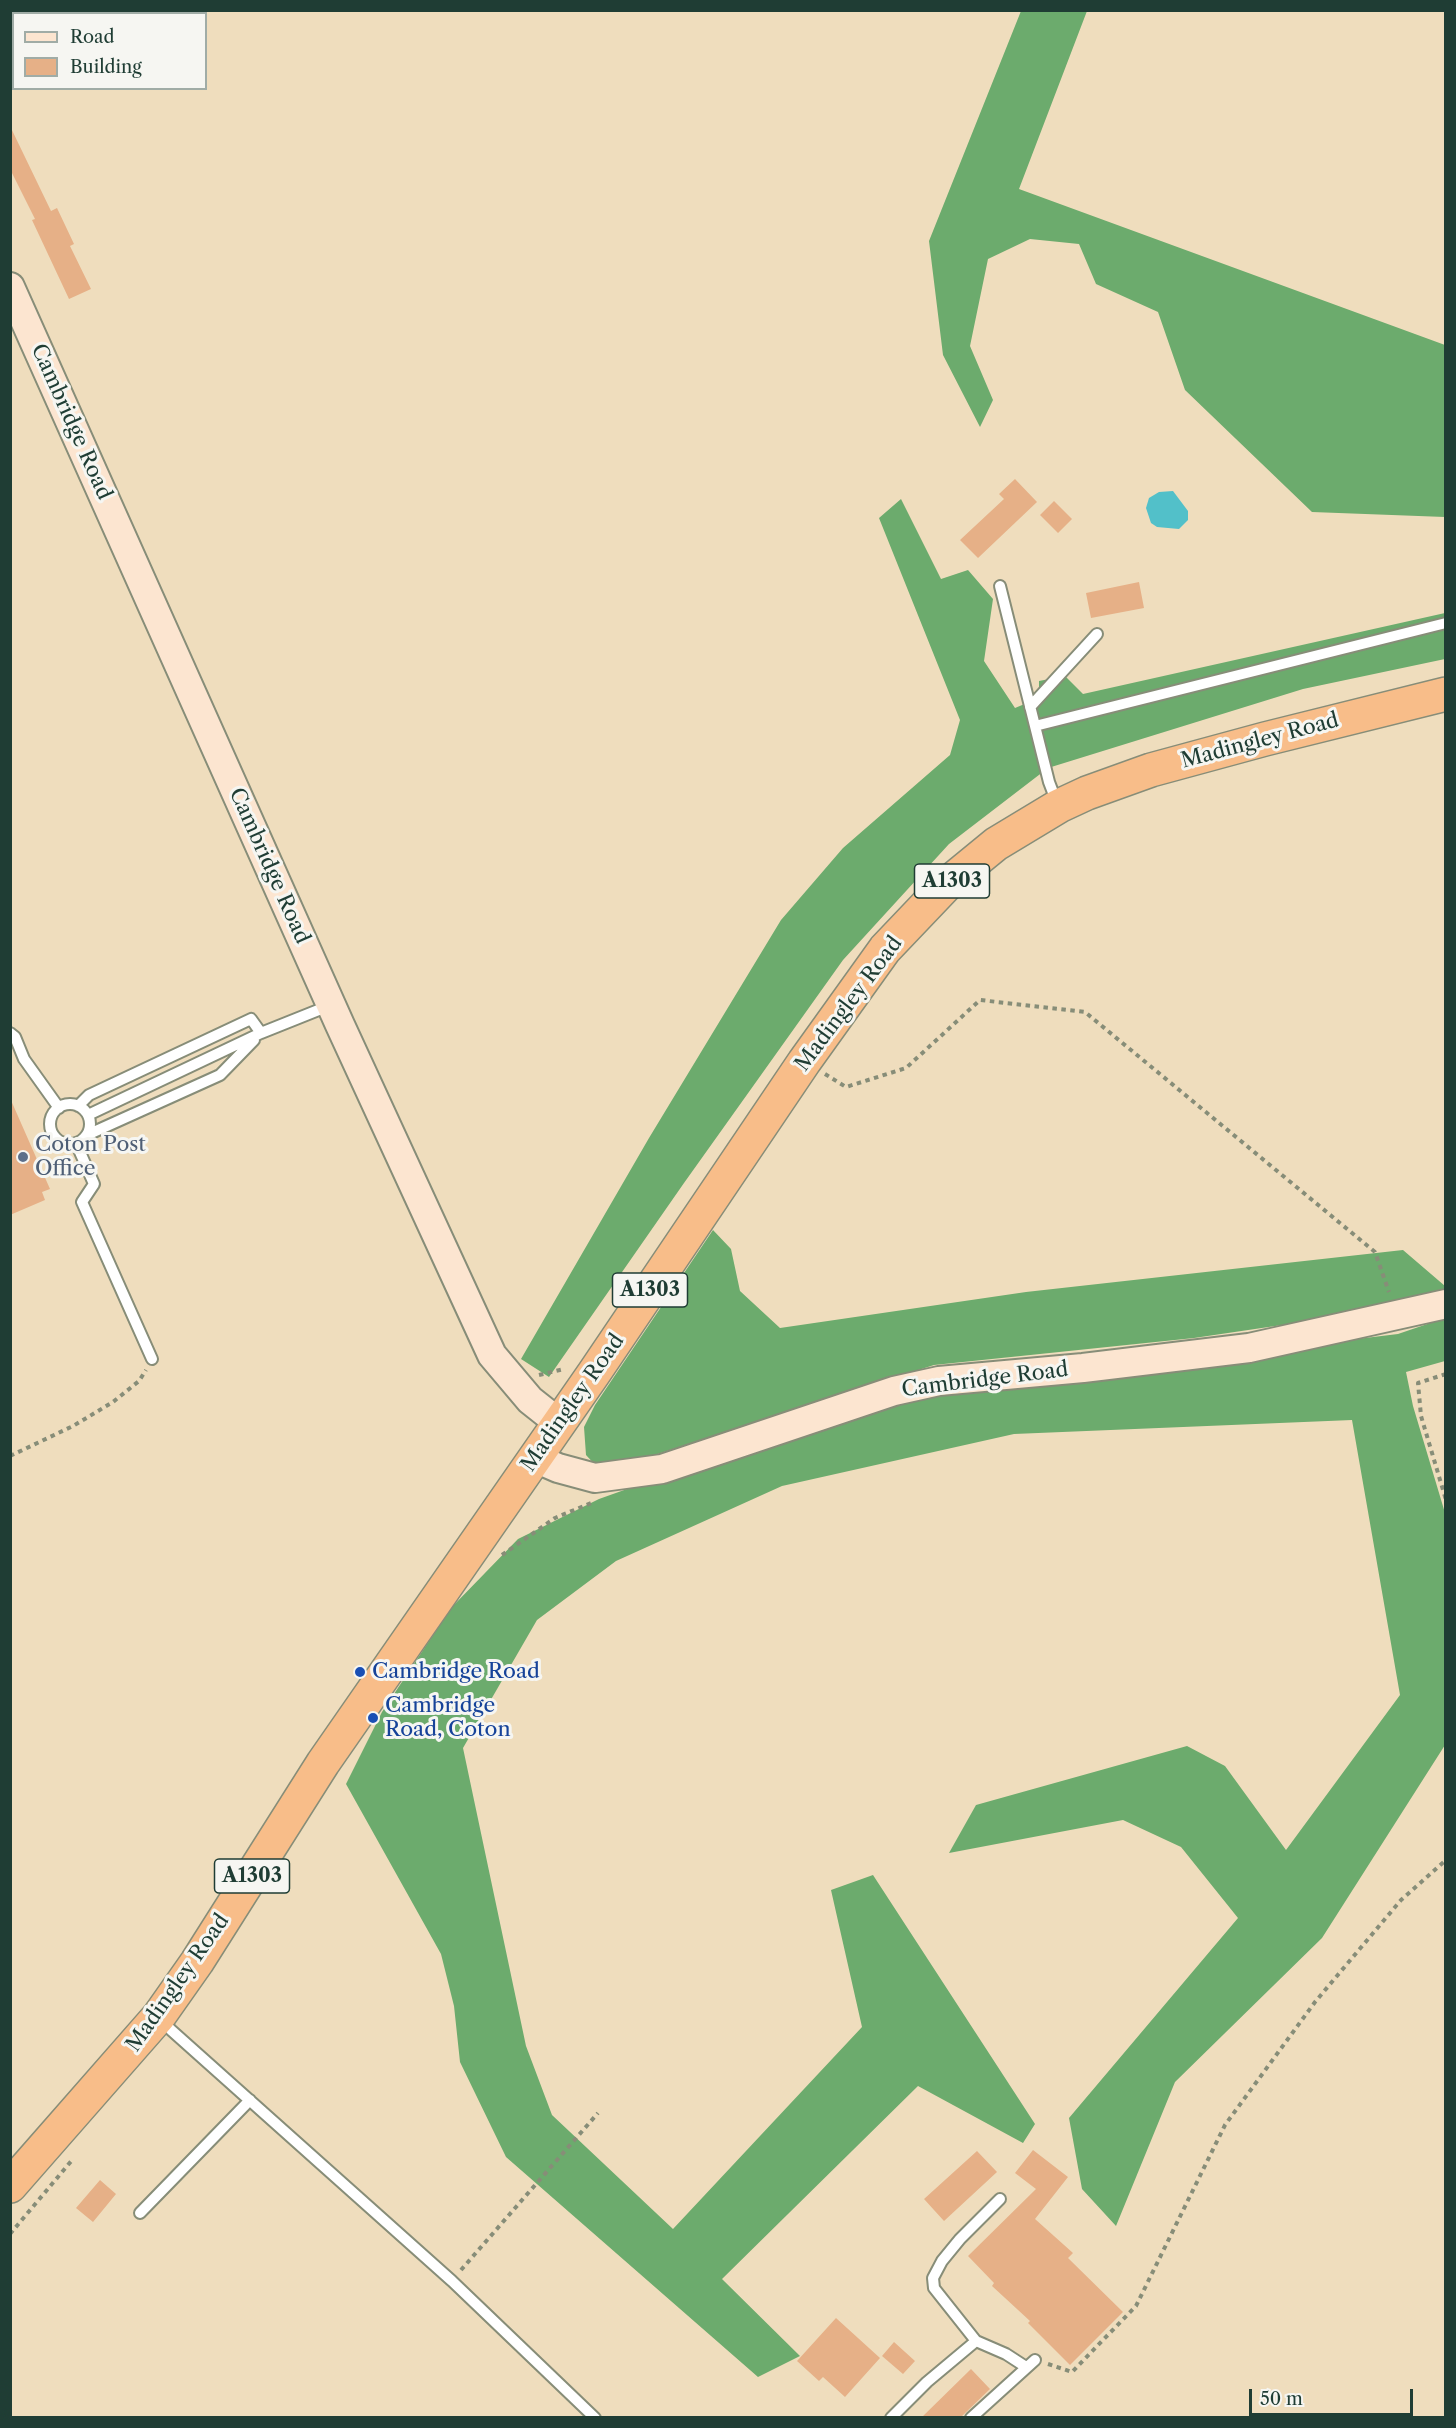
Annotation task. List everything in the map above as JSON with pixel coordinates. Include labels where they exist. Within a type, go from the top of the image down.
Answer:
[{"type":"highway","name":"Madingley Road","points":[[10,2186],[159,2016],[197,1962],[323,1763],[535,1458],[804,1062],[885,949],[946,885],[996,844],[1059,806],[1087,793],[1162,767],[1446,694]]},
{"type":"street","name":"Cambridge Road","points":[[10,287],[331,1005],[492,1355],[530,1400],[559,1423]]},
{"type":"street","name":"Cambridge Road","points":[[535,1458],[558,1468],[595,1478],[662,1469],[894,1391],[939,1381],[1083,1368],[1249,1348],[1446,1304]]},
{"type":"lane","points":[[1000,586],[1049,782],[1059,806]]},
{"type":"lane","points":[[1035,726],[1446,623]]},
{"type":"lane","points":[[1030,707],[1097,634]]},
{"type":"lane","points":[[88,1115],[261,1033],[331,1005]]},
{"type":"lane","points":[[78,1106],[89,1095],[251,1019],[261,1033]]},
{"type":"lane","points":[[87,1135],[90,1122],[88,1115],[78,1106],[65,1105],[59,1108],[52,1118],[51,1130],[58,1140],[64,1143],[76,1143],[87,1135],[220,1075],[261,1033]]},
{"type":"lane","points":[[10,1034],[15,1037],[24,1059],[59,1108]]},
{"type":"lane","points":[[76,1143],[93,1184],[82,1202],[152,1359]]},
{"type":"lane","points":[[159,2016],[171,2030],[452,2281],[595,2418]]},
{"type":"lane","points":[[140,2213],[250,2100]]},
{"type":"lane","points":[[971,2418],[1030,2363],[976,2341],[934,2288],[933,2278],[942,2261],[1000,2199]]},
{"type":"lane","points":[[891,2418],[927,2382],[976,2341]]},
{"type":"path","points":[[804,1062],[846,1087],[906,1068],[980,999],[1084,1012],[1375,1252],[1397,1316]]},
{"type":"path","points":[[10,1456],[73,1426],[113,1402],[139,1381],[152,1359]]},
{"type":"path","points":[[532,1375],[566,1369]]},
{"type":"path","points":[[1446,1374],[1418,1383],[1421,1416],[1446,1500]]},
{"type":"path","points":[[494,1560],[555,1518],[597,1500]]},
{"type":"path","points":[[1030,2363],[1072,2372],[1136,2306],[1225,2125],[1330,1985],[1401,1900],[1446,1860]]},
{"type":"path","points":[[452,2281],[598,2113]]},
{"type":"green space","points":[[1021,11],[1087,11],[1019,189],[1445,345],[1445,517],[1312,512],[1185,390],[1158,312],[1096,284],[1079,244],[1030,239],[988,259],[970,346],[993,400],[980,427],[943,355],[929,241]]},
{"type":"green space","points":[[901,499],[941,579],[968,570],[993,599],[984,661],[1015,708],[1039,698],[1039,681],[1065,676],[1083,694],[1445,613],[1445,659],[1303,689],[1048,768],[949,844],[843,960],[549,1377],[521,1359],[649,1138],[781,920],[843,848],[950,755],[960,720],[879,518]]},
{"type":"green space","points":[[713,1230],[731,1249],[740,1291],[780,1328],[1026,1292],[1403,1250],[1445,1286],[1445,1298],[1431,1303],[1194,1338],[934,1365],[639,1460],[598,1468],[586,1455],[584,1427],[595,1405]]},
{"type":"green space","points":[[1445,1318],[1445,1361],[1406,1372],[1413,1406],[1445,1513],[1445,1745],[1322,1938],[1175,2082],[1116,2226],[1082,2189],[1069,2118],[1238,1918],[1181,1847],[1123,1820],[949,1853],[976,1805],[1187,1746],[1225,1766],[1286,1850],[1400,1695],[1352,1420],[1014,1434],[782,1486],[616,1561],[537,1620],[463,1748],[526,2046],[552,2115],[673,2229],[862,2027],[831,1890],[873,1875],[1035,2124],[1023,2143],[918,2086],[722,2279],[800,2356],[758,2377],[506,2157],[460,2062],[454,2006],[441,1954],[346,1784],[382,1712],[451,1608],[518,1539],[599,1499],[809,1424],[933,1386],[1192,1359],[1398,1334]]},
{"type":"water","points":[[1173,491],[1188,511],[1188,520],[1179,529],[1157,527],[1151,523],[1146,508],[1149,498],[1159,492]]},
{"type":"building","points":[[10,126],[51,211],[57,208],[74,244],[70,246],[91,289],[69,299],[32,220],[35,219],[10,169]]},
{"type":"building","points":[[1015,479],[1037,502],[978,558],[960,540],[1004,499],[999,494]]},
{"type":"building","points":[[1054,501],[1072,519],[1058,533],[1040,515]]},
{"type":"building","points":[[1139,582],[1144,608],[1091,618],[1086,593]]},
{"type":"building","points":[[10,1098],[50,1189],[42,1192],[45,1200],[10,1215]]},
{"type":"building","points":[[1033,2150],[1068,2177],[1035,2219],[1073,2253],[1068,2258],[1123,2312],[1070,2365],[1028,2323],[1030,2321],[992,2286],[994,2283],[968,2256],[1036,2189],[1015,2173]]},
{"type":"building","points":[[977,2151],[997,2172],[944,2221],[924,2199]]},
{"type":"building","points":[[100,2180],[116,2194],[93,2222],[76,2208]]},
{"type":"building","points":[[836,2318],[880,2358],[845,2397],[823,2377],[819,2381],[797,2361]]},
{"type":"building","points":[[894,2342],[915,2361],[903,2374],[882,2356]]},
{"type":"building","points":[[971,2369],[990,2389],[960,2418],[921,2418]]},
{"type":"place","name":"Coton Post Office","points":[[23,1157]]},
{"type":"place","name":"Cambridge Road","points":[[360,1672]]},
{"type":"place","name":"Cambridge Road, Coton","points":[[373,1718]]}]
